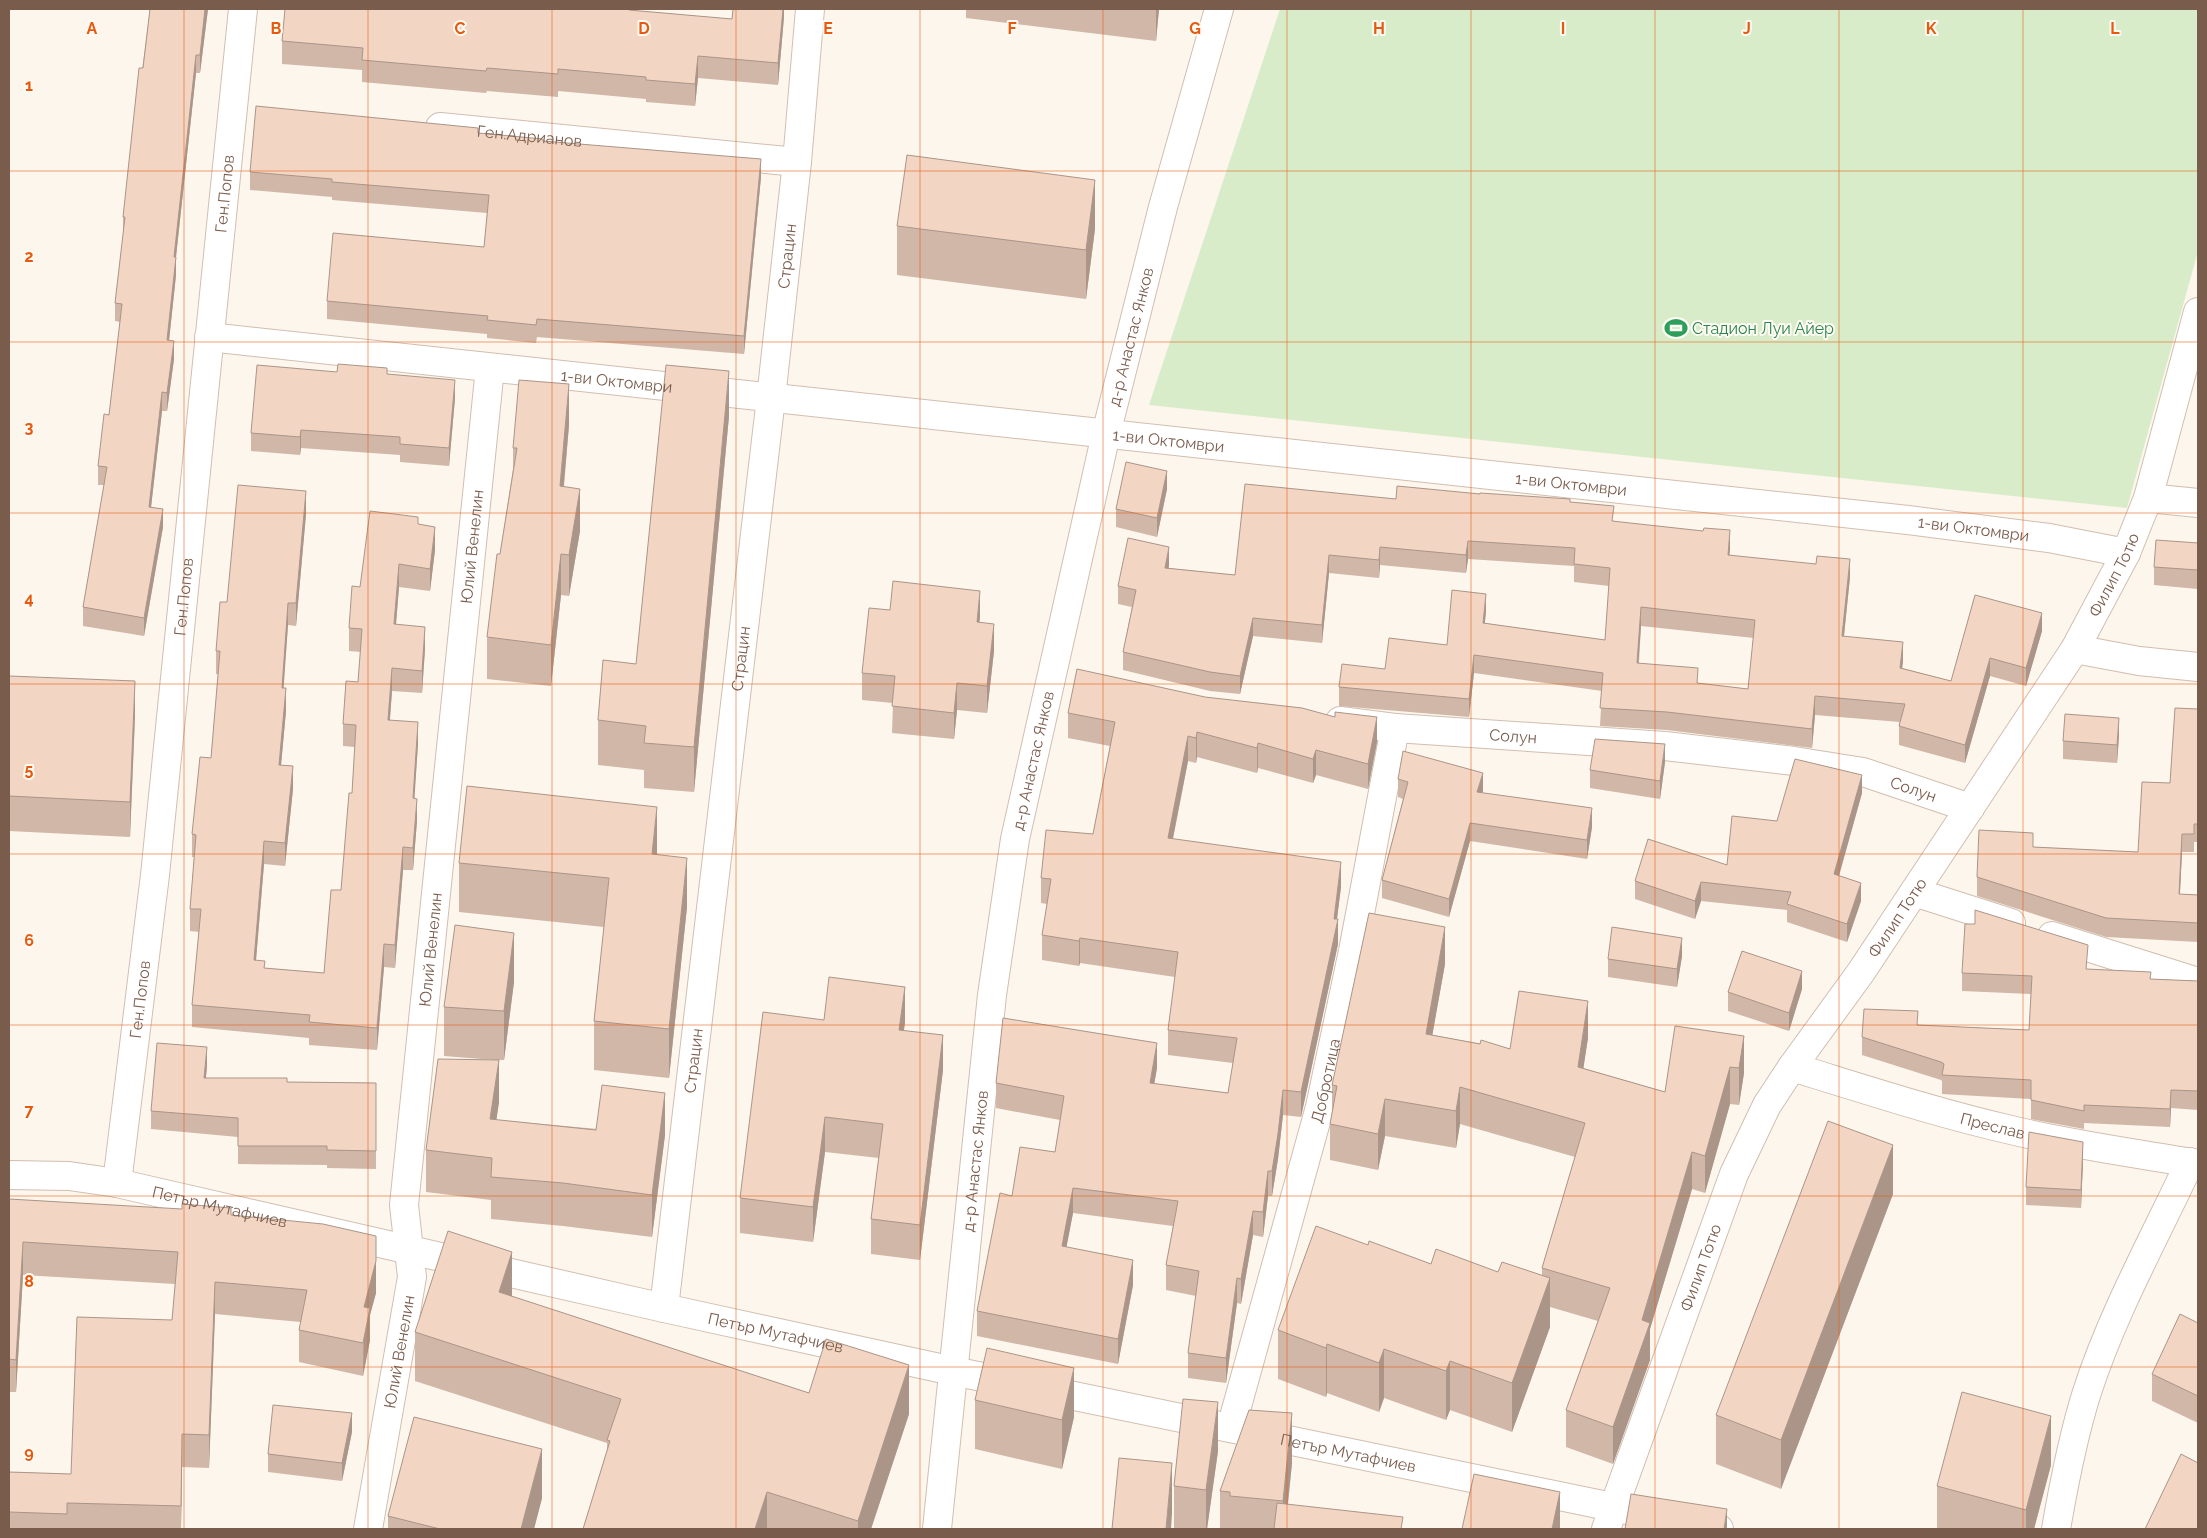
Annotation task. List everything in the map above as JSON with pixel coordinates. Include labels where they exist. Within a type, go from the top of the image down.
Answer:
[{"type":"street","name":"Ген.Попов","points":[[117,1183],[155,875],[243,9]]},
{"type":"street","name":"Страцин","points":[[664,1308],[771,398],[797,162],[810,9]]},
{"type":"street","name":"д-р Анастас Янков","points":[[937,1529],[1002,916],[1015,839],[1063,672],[1106,434],[1163,207],[1219,9]]},
{"type":"street","points":[[232,106],[262,109]]},
{"type":"street","name":"Ген.Адрианов","points":[[411,124],[797,162]]},
{"type":"street","name":"Филип Тотю","points":[[1610,1518],[1734,1174],[1754,1130],[1792,1067],[1861,972],[2075,649],[2126,553],[2148,498],[2198,312]]},
{"type":"street","name":"1-ви Октомври","points":[[209,337],[1908,520],[2049,538],[2126,553]]},
{"type":"street","name":"Юлий Венелин","points":[[368,1529],[412,1277],[404,1205],[490,368]]},
{"type":"street","points":[[2148,498],[2198,503]]},
{"type":"street","points":[[2075,649],[2139,661],[2198,668]]},
{"type":"street","name":"Солун","points":[[1312,718],[1395,728],[1665,746],[1794,761],[1863,772],[1920,789],[1970,808]]},
{"type":"street","name":"Добротица","points":[[1231,1428],[1320,1107],[1353,950],[1395,728]]},
{"type":"street","points":[[1914,892],[2198,982]]},
{"type":"street","name":"Преслав","points":[[1792,1067],[1921,1107],[2011,1130],[2090,1147],[2194,1163]]},
{"type":"street","points":[[2056,1529],[2069,1462],[2087,1392],[2107,1339],[2194,1163]]},
{"type":"street","name":"Петър Мутафчиев","points":[[9,1175],[69,1176],[117,1183],[664,1308],[953,1371],[1231,1428],[1610,1518],[1719,1529]]},
{"type":"green space","name":"Стадион Луи Айер","points":[[1280,9],[2198,9],[2198,251],[2127,508],[1149,405]]},
{"type":"building","points":[[150,9],[205,9],[200,55],[196,55],[174,257],[176,257],[167,340],[174,341],[167,393],[162,392],[149,507],[163,509],[144,618],[83,607],[107,467],[98,466],[104,414],[109,415],[122,304],[115,303],[125,217],[123,217],[139,68],[143,68]]},
{"type":"building","points":[[285,9],[629,9],[732,19],[733,9],[783,9],[778,63],[698,56],[695,84],[646,80],[646,77],[558,69],[558,74],[487,68],[486,71],[362,60],[363,48],[282,41]]},
{"type":"building","points":[[256,106],[478,128],[478,133],[543,139],[543,141],[761,159],[744,336],[537,319],[536,325],[487,320],[488,316],[327,301],[333,233],[484,247],[489,195],[332,182],[332,179],[250,172]]},
{"type":"building","points":[[907,155],[1095,180],[1086,250],[897,226]]},
{"type":"building","points":[[338,364],[387,368],[387,374],[455,380],[449,448],[400,444],[400,437],[301,430],[300,437],[251,433],[257,365],[337,372]]},
{"type":"building","points":[[666,365],[729,371],[694,747],[644,743],[646,726],[598,720],[603,660],[636,664]]},
{"type":"building","points":[[519,380],[569,384],[560,486],[580,489],[569,555],[561,554],[551,645],[487,637],[497,554],[500,554],[517,448],[513,448]]},
{"type":"building","points":[[1126,462],[1167,471],[1157,518],[1116,509]]},
{"type":"building","points":[[1245,484],[1396,499],[1397,486],[1480,494],[1570,499],[1570,502],[1614,506],[1612,521],[1703,531],[1704,528],[1730,530],[1728,555],[1816,564],[1817,556],[1850,559],[1842,636],[1903,642],[1900,668],[1951,681],[1975,595],[2042,613],[2026,668],[1990,658],[1965,745],[1899,726],[1905,704],[1815,696],[1812,729],[1667,712],[1600,708],[1603,673],[1474,655],[1469,699],[1339,687],[1342,664],[1385,669],[1389,638],[1447,645],[1452,590],[1486,594],[1483,623],[1605,640],[1610,568],[1574,564],[1575,548],[1468,541],[1466,555],[1380,547],[1379,560],[1329,555],[1322,625],[1253,618],[1240,676],[1210,672],[1123,652],[1136,590],[1118,586],[1128,538],[1169,547],[1165,568],[1235,575]],"holes":[[[1641,607],[1755,620],[1748,689],[1697,683],[1698,668],[1637,663]]]},
{"type":"building","points":[[238,485],[306,491],[296,603],[288,603],[282,688],[286,688],[279,765],[293,766],[285,843],[264,841],[254,960],[265,961],[264,968],[324,973],[331,890],[341,890],[349,793],[352,793],[356,725],[343,724],[346,681],[358,682],[362,629],[349,628],[352,586],[360,587],[370,511],[418,517],[418,524],[435,527],[430,569],[399,564],[394,624],[425,627],[422,671],[392,668],[388,720],[418,722],[413,798],[417,799],[413,848],[403,847],[395,945],[384,944],[377,1028],[309,1022],[310,1015],[192,1005],[201,909],[190,909],[196,835],[192,834],[200,757],[211,758],[220,651],[216,651],[220,602],[227,602]]},
{"type":"building","points":[[2156,540],[2198,543],[2198,570],[2154,567]]},
{"type":"building","points":[[893,581],[980,591],[977,622],[994,624],[987,686],[957,683],[954,713],[892,706],[895,676],[862,673],[869,608],[890,610]]},
{"type":"building","points":[[1077,669],[1205,697],[1302,708],[1335,717],[1335,712],[1377,717],[1368,764],[1316,750],[1313,759],[1258,743],[1257,748],[1197,732],[1196,738],[1188,736],[1168,838],[1341,862],[1334,919],[1338,919],[1301,1092],[1283,1090],[1272,1171],[1268,1171],[1263,1212],[1253,1211],[1241,1279],[1237,1278],[1226,1358],[1188,1353],[1199,1271],[1166,1265],[1178,1201],[1073,1188],[1062,1246],[1133,1260],[1118,1339],[977,1311],[1000,1193],[1012,1196],[1020,1147],[1055,1152],[1064,1096],[996,1083],[1003,1018],[1157,1043],[1150,1083],[1228,1093],[1237,1038],[1168,1030],[1178,952],[1080,938],[1079,941],[1042,935],[1051,879],[1041,878],[1046,830],[1093,834],[1115,722],[1068,713]]},
{"type":"building","points":[[9,676],[135,681],[130,802],[9,796]]},
{"type":"building","points":[[2175,708],[2198,709],[2198,824],[2194,824],[2194,834],[2182,834],[2179,894],[2198,895],[2198,923],[2106,918],[1977,877],[1979,830],[2033,833],[2033,847],[2138,852],[2142,782],[2170,783]]},
{"type":"building","points":[[2065,714],[2119,718],[2117,745],[2063,741]]},
{"type":"building","points":[[1595,739],[1665,744],[1660,781],[1590,770]]},
{"type":"building","points":[[1403,751],[1483,773],[1477,792],[1592,808],[1587,840],[1470,823],[1449,899],[1382,880],[1408,782],[1398,779]]},
{"type":"building","points":[[1795,759],[1862,775],[1834,874],[1861,883],[1847,924],[1787,904],[1791,892],[1701,882],[1695,901],[1635,881],[1648,839],[1727,865],[1732,816],[1777,821]]},
{"type":"building","points":[[467,786],[657,807],[652,854],[687,858],[669,1029],[594,1021],[609,878],[459,863]]},
{"type":"building","points":[[1975,910],[2088,945],[2086,969],[2151,972],[2150,979],[2198,981],[2198,1091],[2171,1090],[2170,1109],[2084,1105],[2084,1111],[2031,1100],[2031,1080],[1942,1075],[1944,1064],[1941,1062],[1862,1037],[1864,1009],[1918,1011],[1917,1025],[2029,1030],[2032,976],[1962,973],[1965,924],[1975,924]]},
{"type":"building","points":[[1369,913],[1445,927],[1426,1034],[1480,1044],[1481,1040],[1510,1049],[1519,991],[1588,1001],[1578,1067],[1665,1092],[1675,1026],[1744,1036],[1739,1068],[1730,1067],[1705,1156],[1692,1152],[1642,1320],[1650,1323],[1613,1427],[1566,1410],[1610,1288],[1542,1268],[1585,1123],[1460,1087],[1456,1111],[1385,1099],[1378,1134],[1330,1124],[1337,1086],[1332,1085]]},
{"type":"building","points":[[455,925],[514,933],[504,1011],[444,1007]]},
{"type":"building","points":[[1612,927],[1682,938],[1677,969],[1608,959]]},
{"type":"building","points":[[1742,951],[1802,971],[1789,1013],[1728,992]]},
{"type":"building","points":[[829,977],[905,987],[899,1030],[943,1035],[920,1225],[871,1219],[883,1124],[825,1117],[813,1207],[740,1198],[763,1012],[824,1020]]},
{"type":"building","points":[[157,1043],[207,1047],[204,1078],[287,1078],[287,1082],[376,1083],[376,1151],[327,1150],[327,1146],[238,1146],[238,1118],[151,1111]]},
{"type":"building","points":[[438,1059],[499,1060],[490,1119],[596,1130],[602,1085],[665,1093],[652,1195],[563,1183],[491,1177],[492,1158],[426,1150]]},
{"type":"building","points":[[1828,1121],[1893,1145],[1781,1440],[1716,1415]]},
{"type":"building","points":[[2029,1132],[2083,1142],[2081,1190],[2026,1187]]},
{"type":"building","points":[[9,1199],[182,1209],[182,1204],[231,1208],[231,1215],[323,1224],[376,1236],[376,1261],[364,1307],[370,1308],[363,1343],[299,1330],[307,1290],[215,1282],[209,1435],[182,1434],[181,1506],[67,1503],[67,1514],[9,1512],[9,1472],[71,1474],[77,1317],[172,1320],[178,1252],[23,1242],[16,1360],[9,1359]]},
{"type":"building","points":[[1316,1226],[1368,1245],[1369,1241],[1431,1264],[1436,1249],[1498,1272],[1502,1262],[1550,1278],[1512,1383],[1450,1361],[1446,1371],[1384,1349],[1379,1363],[1327,1344],[1326,1348],[1278,1330]]},
{"type":"building","points":[[448,1231],[512,1252],[499,1292],[809,1393],[826,1339],[909,1365],[858,1521],[767,1492],[755,1529],[583,1529],[610,1441],[607,1440],[621,1399],[415,1332]]},
{"type":"building","points":[[2180,1314],[2198,1323],[2198,1396],[2152,1374]]},
{"type":"building","points":[[987,1348],[1074,1368],[1062,1420],[975,1400]]},
{"type":"building","points":[[1962,1392],[2051,1416],[2026,1510],[1937,1486]]},
{"type":"building","points":[[1183,1399],[1218,1402],[1206,1490],[1174,1486]]},
{"type":"building","points":[[273,1405],[352,1413],[342,1463],[268,1454]]},
{"type":"building","points":[[1249,1410],[1292,1413],[1283,1501],[1230,1496],[1230,1492],[1220,1491]]},
{"type":"building","points":[[414,1417],[542,1449],[521,1529],[440,1529],[388,1516]]},
{"type":"building","points":[[2181,1454],[2198,1463],[2198,1529],[2145,1529]]},
{"type":"building","points":[[1119,1458],[1172,1463],[1166,1529],[1112,1529]]},
{"type":"building","points":[[1474,1474],[1560,1492],[1552,1529],[1462,1529]]},
{"type":"building","points":[[1631,1494],[1727,1509],[1724,1529],[1625,1529]]},
{"type":"building","points":[[1277,1503],[1403,1517],[1401,1529],[1274,1529]]},
{"type":"place","name":"Стадион Луи Айер","points":[[1676,328]]}]
